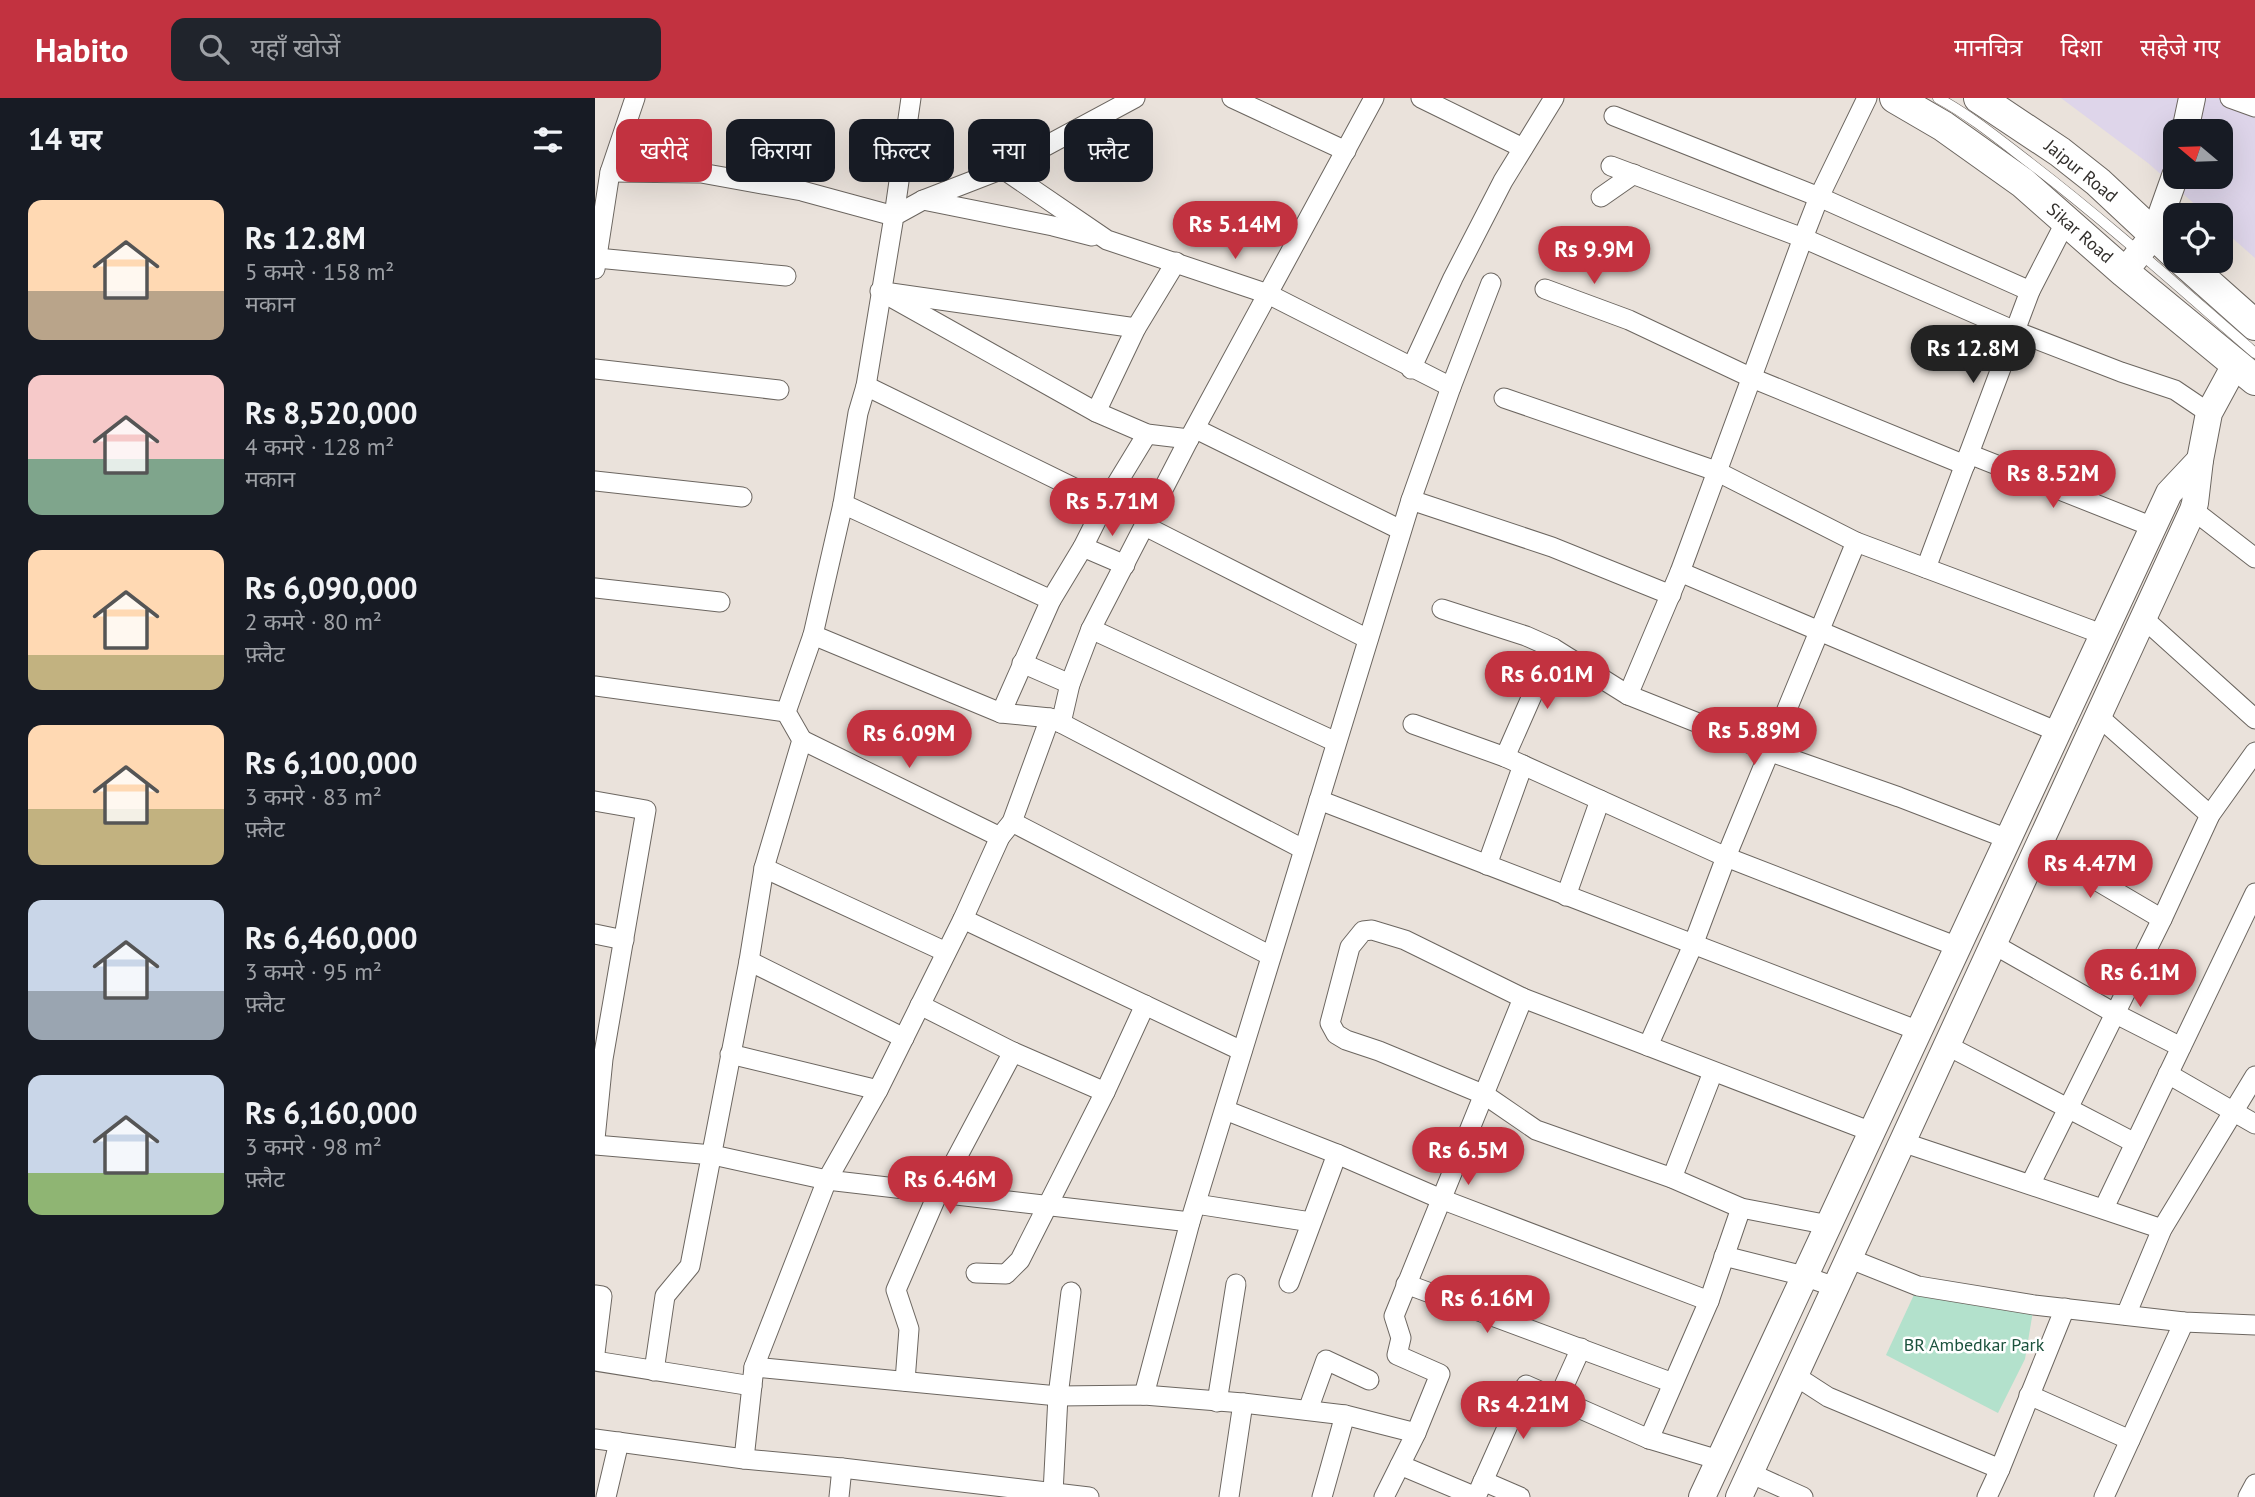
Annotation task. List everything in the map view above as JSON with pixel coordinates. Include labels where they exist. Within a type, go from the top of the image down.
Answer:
[{"type":"main road","name":"Sikar Road","points":[[1895,98],[1943,126],[2013,176],[2066,221],[2148,253],[2248,366]]},
{"type":"main road","name":"Jaipur Road","points":[[1979,98],[2089,174],[2148,253]]},
{"type":"main road","points":[[2196,273],[2255,325]]},
{"type":"street","points":[[635,98],[610,172],[596,263],[786,276]]},
{"type":"street","points":[[911,98],[866,386],[858,413],[843,505],[813,635],[786,712],[802,740],[1006,830],[1271,956]]},
{"type":"street","points":[[1050,144],[1135,98]]},
{"type":"street","points":[[1232,98],[1346,151]]},
{"type":"street","points":[[744,1459],[753,1376],[827,1180],[878,1090],[1006,830],[1056,720],[1091,629],[1192,434],[1374,98]]},
{"type":"street","points":[[1421,98],[1523,148]]},
{"type":"street","points":[[1412,369],[1453,278],[1503,181],[1554,98]]},
{"type":"street","points":[[1628,695],[1680,572],[1819,197],[1867,98]]},
{"type":"street","points":[[2188,119],[2192,98]]},
{"type":"street","points":[[2230,98],[2255,107]]},
{"type":"street","points":[[1615,116],[1819,197],[2030,291]]},
{"type":"street","points":[[1611,166],[1803,237],[2015,331],[2175,390],[2209,413]]},
{"type":"street","points":[[610,172],[701,173],[802,191],[894,216],[923,200],[969,182]]},
{"type":"street","points":[[1601,197],[1634,174]]},
{"type":"street","points":[[1022,182],[1107,240]]},
{"type":"street","points":[[2148,253],[2170,189]]},
{"type":"street","points":[[923,200],[1053,226],[1107,240],[1268,294],[1451,387]]},
{"type":"street","points":[[1926,568],[2030,291],[2066,221]]},
{"type":"street","points":[[1096,412],[1136,328],[1176,262]]},
{"type":"street","points":[[1144,1395],[1193,1213],[1401,530],[1491,283]]},
{"type":"street","points":[[1545,289],[1629,320],[1752,378],[2153,527]]},
{"type":"street","points":[[880,291],[1136,328]]},
{"type":"street","points":[[880,291],[1096,412],[1147,434],[1192,434],[1401,530]]},
{"type":"street","points":[[1803,1497],[1744,1485],[2193,510],[2209,413],[2248,366]]},
{"type":"street","points":[[595,369],[779,390]]},
{"type":"street","points":[[866,386],[1105,503]]},
{"type":"street","points":[[1504,398],[1716,471],[1856,542],[2091,631],[2138,630],[2255,719]]},
{"type":"street","points":[[1001,713],[1051,600],[1147,434]]},
{"type":"street","points":[[1702,1497],[2169,493],[2200,460]]},
{"type":"street","points":[[595,481],[743,497]]},
{"type":"street","points":[[1411,500],[1552,547],[1671,595]]},
{"type":"street","points":[[843,505],[1051,600]]},
{"type":"street","points":[[2193,510],[2255,558]]},
{"type":"street","points":[[1145,526],[1368,639]]},
{"type":"street","points":[[1648,1046],[1693,944],[1726,857],[1856,542]]},
{"type":"street","points":[[1083,547],[1125,565]]},
{"type":"street","points":[[1680,572],[2058,732]]},
{"type":"street","points":[[595,589],[720,602]]},
{"type":"street","points":[[1442,609],[1526,636],[1553,649],[1628,695],[1771,752],[2038,846],[2162,919]]},
{"type":"street","points":[[1091,629],[1336,742]]},
{"type":"street","points":[[813,635],[1001,713],[1056,720],[1303,849]]},
{"type":"street","points":[[1487,865],[1514,761],[1553,649]]},
{"type":"street","points":[[1022,663],[1070,684]]},
{"type":"street","points":[[595,686],[786,712]]},
{"type":"street","points":[[2098,716],[2210,815]]},
{"type":"street","points":[[1413,724],[1514,761],[1726,857],[1958,947]]},
{"type":"street","points":[[654,1370],[665,1296],[690,1266],[749,961],[764,868],[802,740]]},
{"type":"street","points":[[2031,1183],[2116,1014],[2210,815],[2255,752]]},
{"type":"street","points":[[1319,800],[1919,1031],[2135,1143]]},
{"type":"street","points":[[1566,896],[1600,800]]},
{"type":"street","points":[[595,801],[646,810],[624,940],[599,1058],[595,1139]]},
{"type":"street","points":[[764,868],[946,952]]},
{"type":"street","points":[[2103,1208],[2255,892]]},
{"type":"street","points":[[963,919],[1242,1051]]},
{"type":"street","points":[[1829,1225],[1741,1208],[1672,1178],[1537,1130],[1485,1095],[1346,1040],[1336,1034],[1330,1023],[1350,947],[1363,931],[1372,930],[1405,940],[1523,998],[1872,1132]]},
{"type":"street","points":[[595,934],[624,940]]},
{"type":"street","points":[[1993,944],[2116,1014],[2181,1047]]},
{"type":"street","points":[[749,961],[904,1038]]},
{"type":"street","points":[[1384,1497],[1416,1433],[1440,1374],[1397,1355],[1401,1338],[1394,1316],[1523,998]]},
{"type":"street","points":[[921,1005],[1013,1052],[1105,1092]]},
{"type":"street","points":[[976,1273],[1006,1275],[1020,1260],[1105,1092],[1145,1005]]},
{"type":"street","points":[[905,1381],[909,1329],[896,1290],[938,1193],[1013,1052]]},
{"type":"street","points":[[730,1054],[878,1090]]},
{"type":"street","points":[[1672,1178],[1713,1072]]},
{"type":"street","points":[[2168,1074],[2255,1124]]},
{"type":"street","points":[[2126,1315],[2162,1229],[2255,1076]]},
{"type":"street","points":[[1225,1110],[1441,1199],[1709,1301]]},
{"type":"street","points":[[1902,1142],[2162,1229]]},
{"type":"street","points":[[595,1144],[712,1155],[827,1180],[1049,1206],[1311,1222]]},
{"type":"street","points":[[1289,1283],[1337,1154]]},
{"type":"street","points":[[1649,1439],[1709,1301],[1741,1208]]},
{"type":"street","points":[[1724,1256],[1804,1276],[1835,1287]]},
{"type":"street","points":[[1848,1258],[1918,1286],[2184,1322],[2255,1325]]},
{"type":"street","points":[[1217,1402],[1236,1284]]},
{"type":"street","points":[[1406,1284],[1673,1383]]},
{"type":"street","points":[[1053,1493],[1058,1396],[1071,1292]]},
{"type":"street","points":[[595,1295],[602,1296],[595,1353]]},
{"type":"street","points":[[1987,1497],[2065,1308]]},
{"type":"street","points":[[2104,1497],[2184,1322]]},
{"type":"street","points":[[1558,1399],[1581,1348]]},
{"type":"street","points":[[1308,1410],[1326,1360],[1369,1380]]},
{"type":"street","points":[[595,1362],[654,1370],[905,1381],[1058,1396],[1144,1395],[1345,1415],[1416,1433]]},
{"type":"street","points":[[1794,1375],[1828,1397],[2000,1469]]},
{"type":"street","points":[[1478,1492],[1526,1385],[1649,1439],[1719,1460]]},
{"type":"street","points":[[2029,1395],[2130,1440]]},
{"type":"street","points":[[1229,1497],[1243,1404]]},
{"type":"street","points":[[1322,1497],[1345,1415]]},
{"type":"street","points":[[595,1439],[744,1459],[1089,1497]]},
{"type":"street","points":[[606,1497],[619,1442]]},
{"type":"street","points":[[1400,1465],[1478,1492],[1520,1497]]},
{"type":"street","points":[[839,1497],[842,1468]]},
{"type":"street","points":[[2248,1497],[2255,1484]]},
{"type":"lane","points":[[1938,98],[1973,120],[2148,253]]},
{"type":"shaded area","points":[[2061,98],[2255,98],[2255,258],[2233,239],[2233,203],[2193,203],[2178,189],[2233,189],[2233,119],[2163,119],[2163,176]]},
{"type":"green space","name":"BR Ambedkar Park","points":[[1918,1286],[2034,1305],[2025,1359],[1998,1413],[1886,1355]]}]
